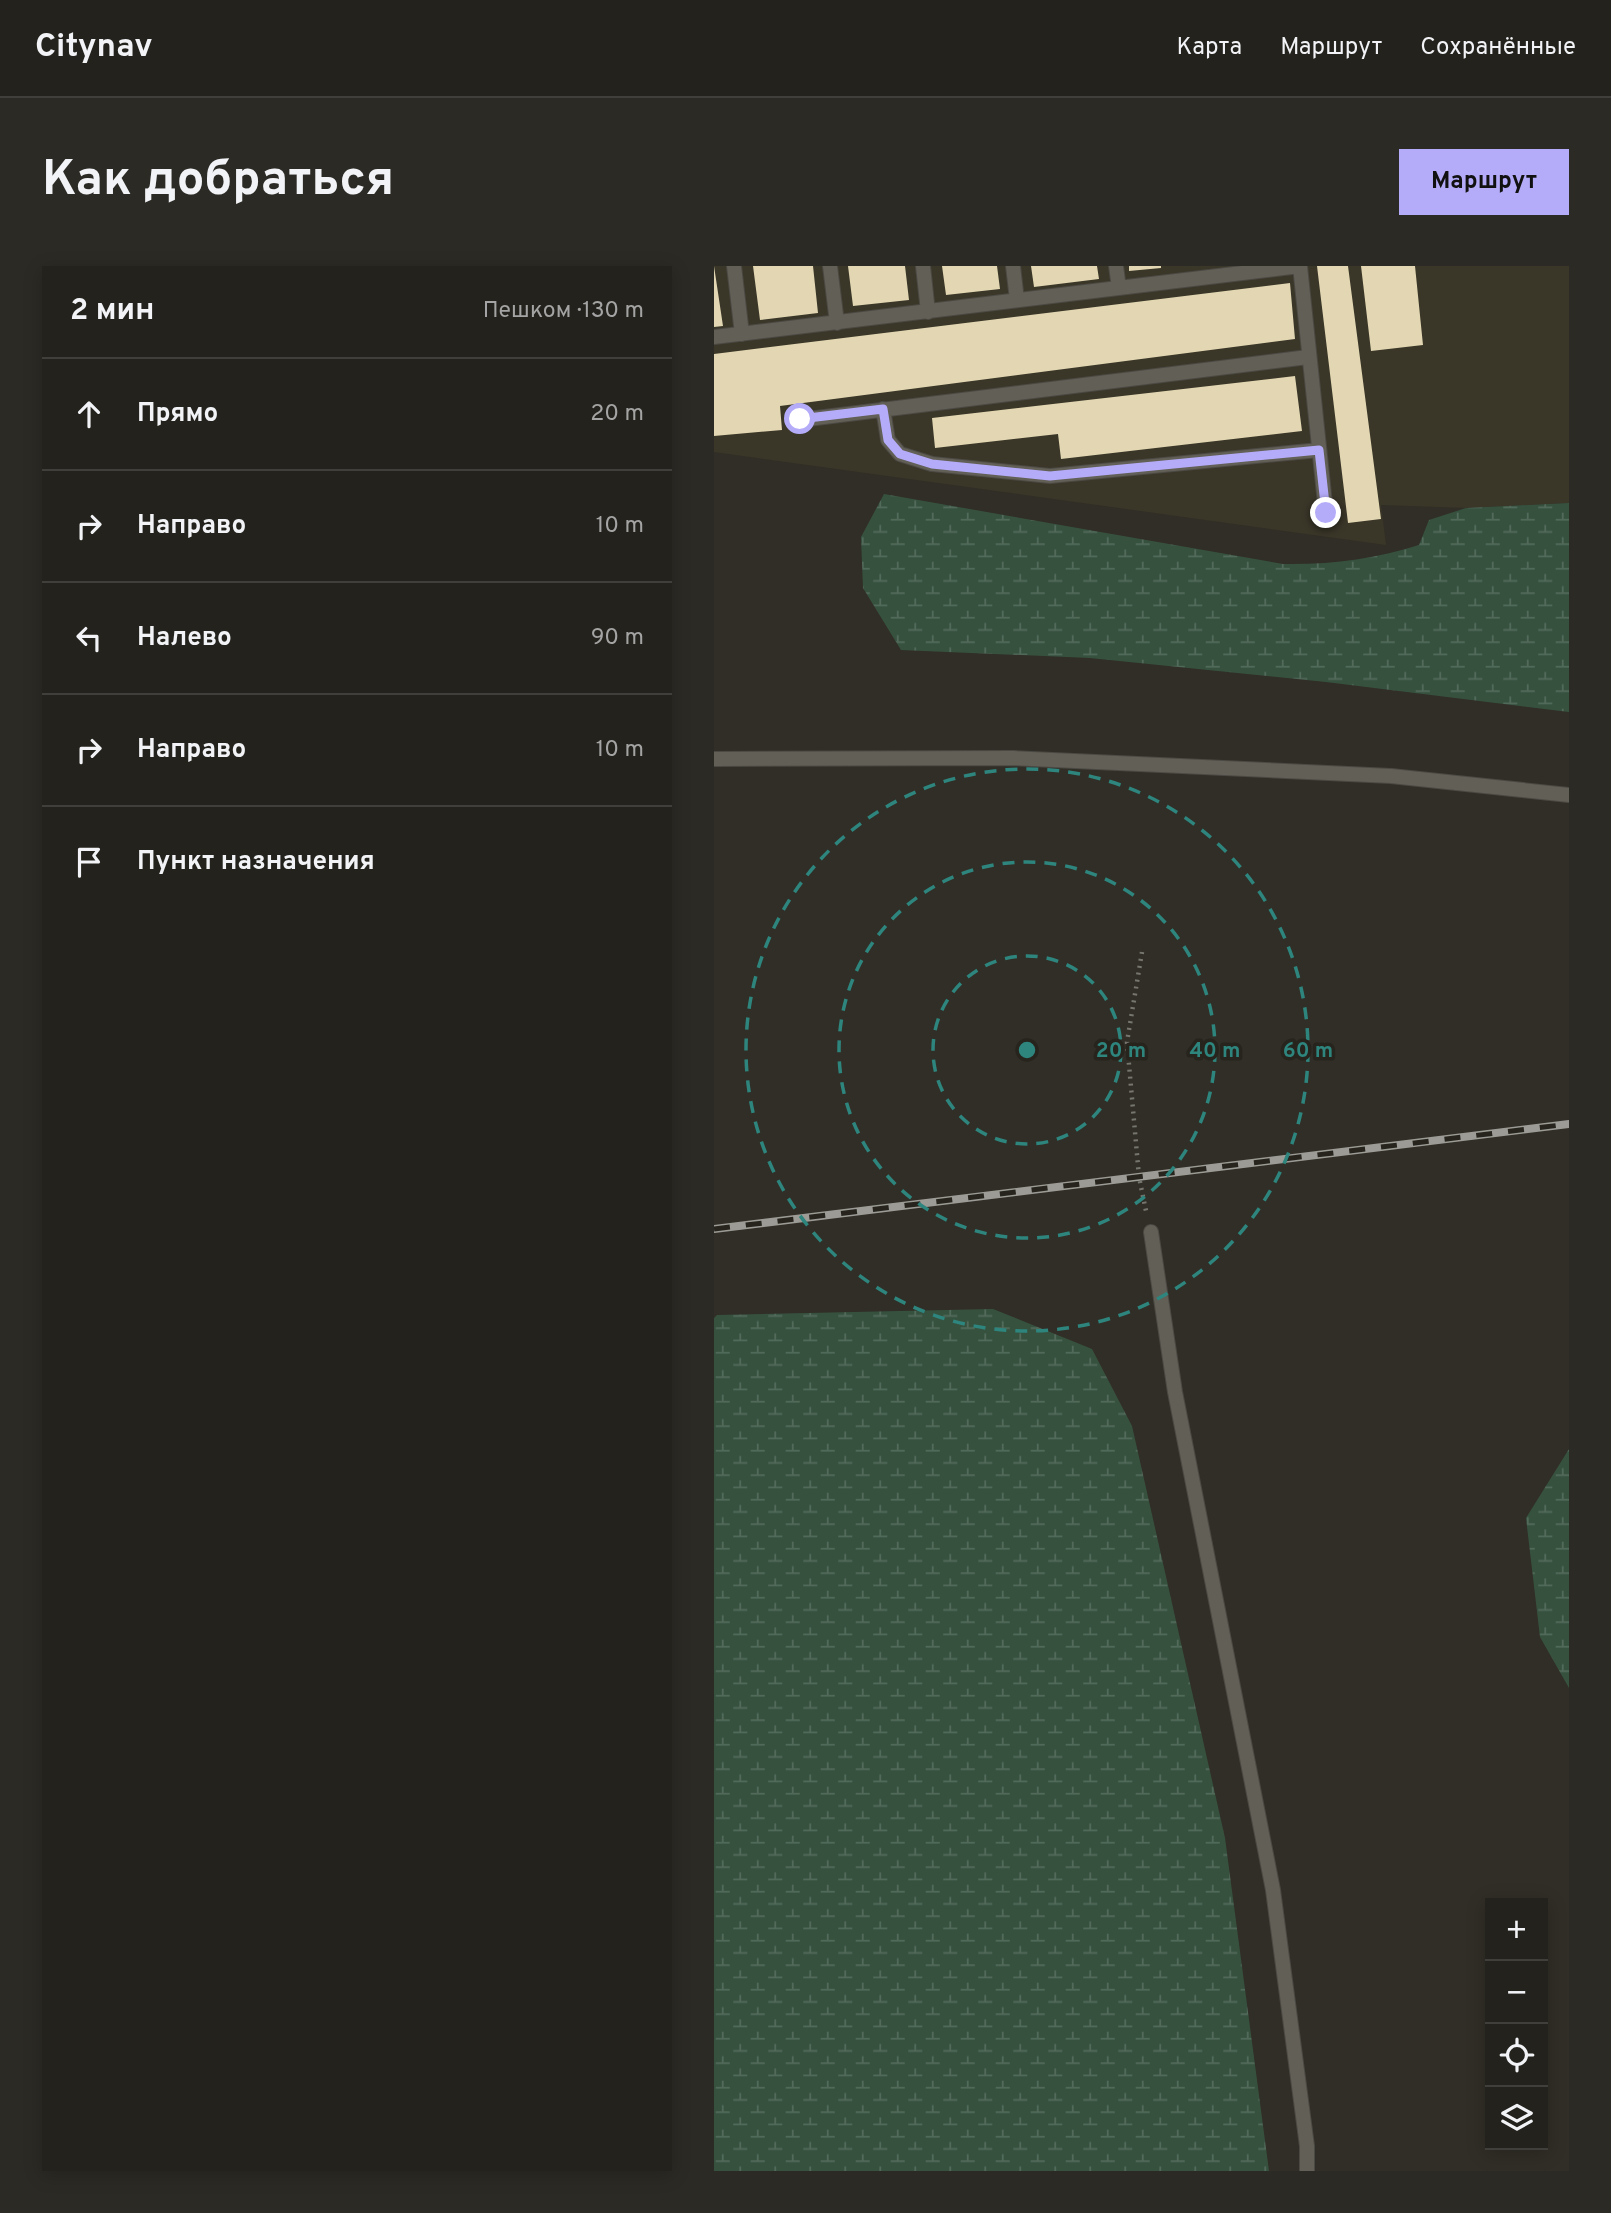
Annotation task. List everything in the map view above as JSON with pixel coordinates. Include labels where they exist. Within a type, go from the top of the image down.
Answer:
[{"type":"lane","points":[[734,266],[742,334]]},
{"type":"lane","points":[[830,266],[837,323]]},
{"type":"lane","points":[[923,266],[928,312]]},
{"type":"lane","points":[[1013,266],[1017,300]]},
{"type":"lane","points":[[1116,266],[1119,288]]},
{"type":"lane","points":[[714,337],[1119,288],[1209,272],[1300,266],[1326,513]]},
{"type":"lane","points":[[800,419],[1308,357]]},
{"type":"lane","points":[[883,409],[888,440],[900,454],[932,464],[1050,476],[1319,450]]},
{"type":"lane","points":[[714,759],[1013,758],[1391,776],[1569,795]]},
{"type":"lane","points":[[1151,1232],[1175,1392],[1273,1890],[1307,2146],[1307,2171]]},
{"type":"path","points":[[1142,951],[1127,1042],[1139,1177],[1151,1232]]},
{"type":"shaded area","points":[[714,266],[1569,266],[1569,503],[1466,508],[1381,505],[1386,545],[714,452]]},
{"type":"green space","points":[[884,494],[1283,564],[1352,560],[1419,545],[1429,520],[1466,508],[1569,503],[1569,712],[1326,682],[1090,658],[901,650],[863,588],[861,537]]},
{"type":"green space","points":[[993,1309],[1092,1349],[1132,1426],[1225,1838],[1269,2171],[714,2171],[714,1318],[717,1315]]},
{"type":"green space","points":[[1569,1449],[1569,1688],[1540,1637],[1526,1518]]},
{"type":"building","points":[[714,266],[723,326],[714,327]]},
{"type":"building","points":[[753,266],[813,266],[818,313],[760,320]]},
{"type":"building","points":[[848,266],[905,266],[909,300],[853,306]]},
{"type":"building","points":[[942,266],[997,266],[1000,289],[946,295]]},
{"type":"building","points":[[1031,266],[1097,266],[1099,279],[1034,287]]},
{"type":"building","points":[[1129,266],[1161,266],[1161,268],[1129,271]]},
{"type":"building","points":[[1317,266],[1348,266],[1381,519],[1348,523]]},
{"type":"building","points":[[1361,266],[1415,266],[1423,345],[1371,351]]},
{"type":"building","points":[[1290,283],[1295,339],[780,406],[782,430],[714,436],[714,354]]},
{"type":"building","points":[[1295,376],[1302,431],[1061,459],[1058,434],[935,448],[932,418]]},
{"type":"railway","points":[[714,1229],[1569,1124]]},
{"type":"route","points":[[800,419],[883,409],[888,440],[900,454],[932,464],[1050,476],[1319,450],[1326,513]]}]
